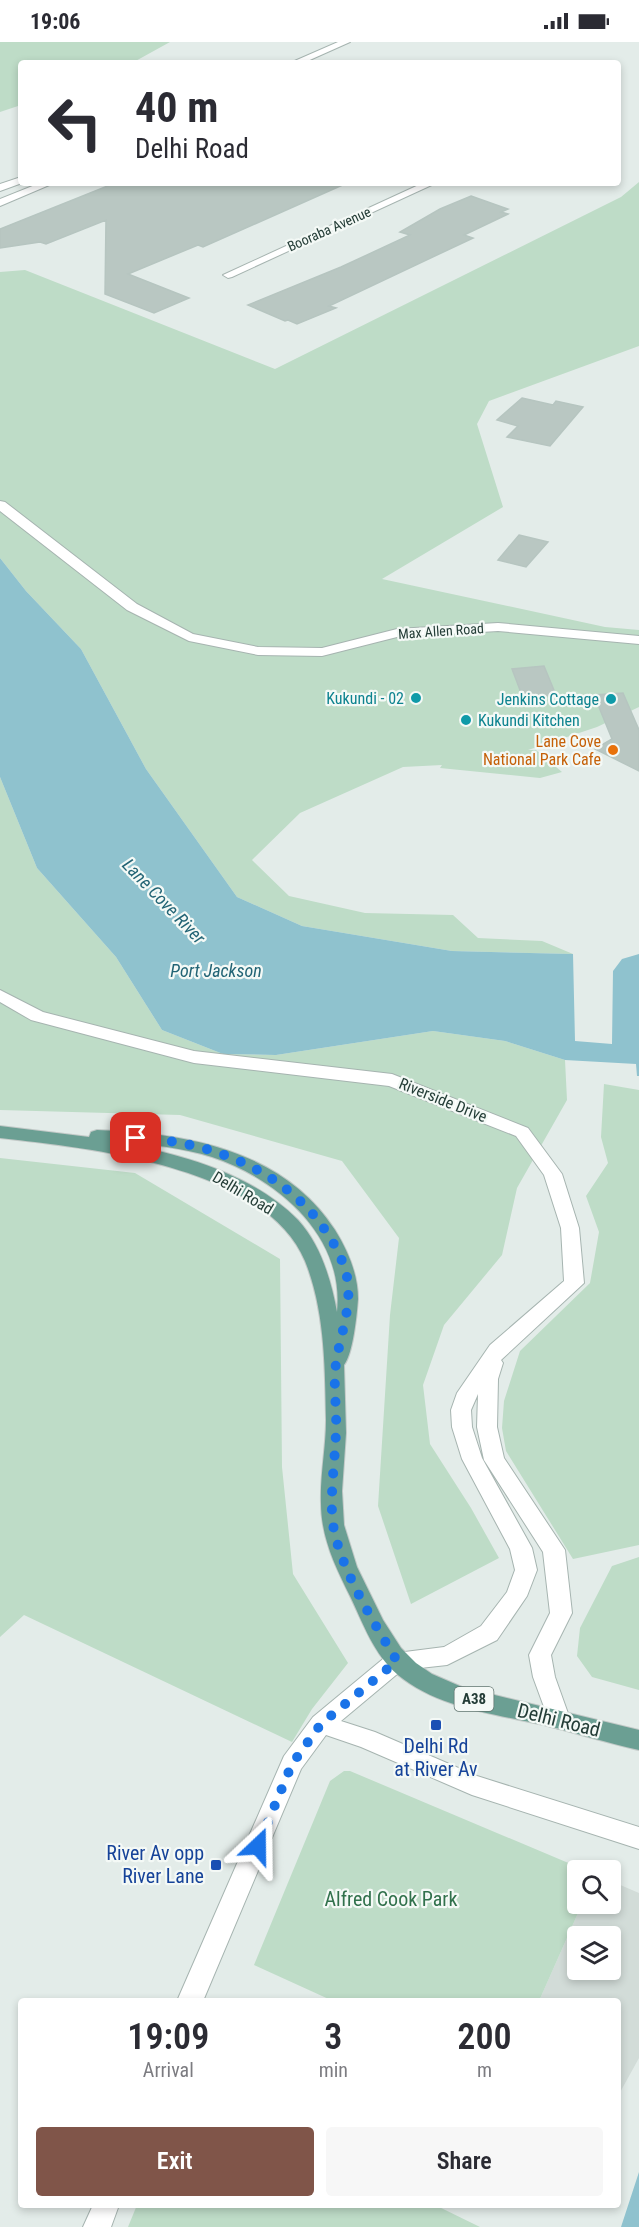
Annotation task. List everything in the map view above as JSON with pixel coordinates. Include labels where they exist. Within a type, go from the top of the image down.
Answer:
[{"type":"main road","name":"Delhi Road","points":[[0,1131],[126,1151],[196,1167],[230,1182],[266,1204],[294,1228],[313,1257],[323,1289],[335,1372],[336,1430],[332,1515],[343,1562],[397,1661],[410,1672],[466,1697],[639,1740]]},
{"type":"main road","name":"Delhi Road","points":[[39,1136],[159,1139],[192,1145],[254,1167],[284,1186],[307,1207],[327,1231],[341,1258],[348,1284],[345,1322],[335,1372]]},
{"type":"street","points":[[300,60],[332,50],[346,42]]},
{"type":"street","points":[[325,60],[332,50]]},
{"type":"street","points":[[0,188],[18,181]]},
{"type":"street","points":[[0,203],[42,186]]},
{"type":"street","name":"Booraba Avenue","points":[[228,275],[424,186]]},
{"type":"street","name":"Max Allen Road","points":[[0,505],[132,607],[189,637],[258,651],[322,652],[397,633],[498,627],[639,640]]},
{"type":"street","name":"Riverside Drive","points":[[0,995],[37,1016],[194,1057],[392,1080],[522,1132],[553,1174],[570,1228],[574,1283],[497,1350],[464,1398],[461,1410],[462,1427],[472,1459],[521,1548],[526,1570],[516,1596],[489,1633],[447,1656],[397,1661]]},
{"type":"street","points":[[497,1350],[488,1379],[487,1400],[487,1427],[494,1460],[554,1550],[561,1613],[540,1655],[544,1677],[559,1719]]},
{"type":"street","points":[[191,1998],[292,1764],[321,1724],[397,1661]]},
{"type":"street","points":[[321,1724],[367,1739],[472,1785],[639,1838]]},
{"type":"street","points":[[97,2227],[105,2208]]},
{"type":"shaded area","points":[[621,1885],[639,1893],[639,2058],[621,2091],[621,1998],[540,1998],[567,1938],[567,1980],[621,1980],[621,1926],[572,1926],[578,1914],[621,1914]]},
{"type":"green space","points":[[0,42],[170,42],[137,60],[18,60],[18,106],[0,112]]},
{"type":"green space","points":[[639,182],[639,346],[489,401],[477,424],[503,507],[382,579],[605,627],[639,630],[639,707],[597,727],[528,750],[536,750],[562,772],[540,778],[440,768],[442,765],[403,767],[300,813],[252,860],[289,896],[365,913],[453,915],[478,938],[542,941],[573,954],[452,951],[302,926],[237,897],[146,769],[81,649],[26,591],[0,558],[0,272],[25,270],[275,369],[621,197]]},
{"type":"green space","points":[[0,777],[37,868],[116,957],[162,1030],[223,1054],[276,1055],[433,1031],[505,1041],[565,1060],[567,1100],[517,1188],[502,1255],[444,1325],[423,1385],[430,1444],[471,1508],[499,1558],[411,1604],[378,1506],[390,1315],[399,1238],[342,1161],[180,1115],[0,1110]]},
{"type":"green space","points":[[604,1084],[639,1090],[639,1545],[573,1559],[506,1451],[502,1428],[504,1401],[520,1351],[590,1283],[599,1232],[586,1196],[608,1163],[601,1137]]},
{"type":"green space","points":[[0,1158],[135,1173],[280,1259],[282,1467],[293,1574],[348,1663],[312,1709],[292,1742],[24,1615],[0,1637]]},
{"type":"green space","points":[[639,1557],[639,1690],[592,1677],[577,1656],[580,1628],[612,1566]]},
{"type":"green space","name":"Alfred Cook Park","points":[[344,1771],[350,1771],[567,1862],[567,1914],[578,1914],[572,1926],[567,1926],[567,1938],[540,1998],[326,1998],[254,1965],[330,1781]]},
{"type":"green space","points":[[136,2208],[441,2208],[480,2227],[128,2227]]},
{"type":"water","name":"Port Jackson","points":[[0,558],[26,591],[81,649],[146,769],[237,897],[302,926],[452,951],[573,954],[575,1041],[612,1044],[613,971],[622,959],[639,954],[639,1076],[637,1076],[636,1064],[565,1060],[505,1041],[433,1031],[276,1055],[223,1054],[162,1030],[116,957],[37,868],[0,777]]},
{"type":"water","points":[[639,2172],[639,2227],[621,2227]]},
{"type":"building","points":[[108,186],[340,186],[203,247],[198,245],[128,274],[189,298],[154,313],[105,294],[106,220],[46,244],[40,242],[0,248],[0,229]]},
{"type":"building","points":[[471,196],[508,209],[501,212],[508,214],[464,235],[473,238],[329,306],[336,308],[297,324],[248,305],[341,267],[410,235],[400,232],[440,209]]},
{"type":"building","points":[[522,398],[553,405],[556,401],[583,407],[550,446],[507,437],[518,426],[497,420]]},
{"type":"building","points":[[519,535],[548,542],[526,567],[498,560]]},
{"type":"building","points":[[544,666],[556,695],[523,698],[512,669]]},
{"type":"building","points":[[623,693],[639,730],[639,771],[595,749],[612,739],[594,695]]},
{"type":"place","name":"Kukundi - 02","points":[[416,698]]},
{"type":"place","name":"Jenkins Cottage","points":[[611,699]]},
{"type":"place","name":"Kukundi Kitchen","points":[[466,720]]},
{"type":"place","name":"Lane Cove National Park Cafe","points":[[613,750]]},
{"type":"place","name":"Delhi Rd at River Av","points":[[436,1725]]},
{"type":"place","name":"River Av opp River Lane","points":[[216,1865]]},
{"type":"route","points":[[136,1138],[159,1139],[192,1145],[222,1154],[254,1167],[284,1186],[307,1207],[327,1231],[341,1258],[348,1284],[345,1322],[335,1372],[336,1430],[332,1515],[343,1562],[376,1627],[397,1661],[321,1724],[292,1764],[258,1846]]},
{"type":"water label","name":"Lane Cove River","points":[[164,901]]}]
